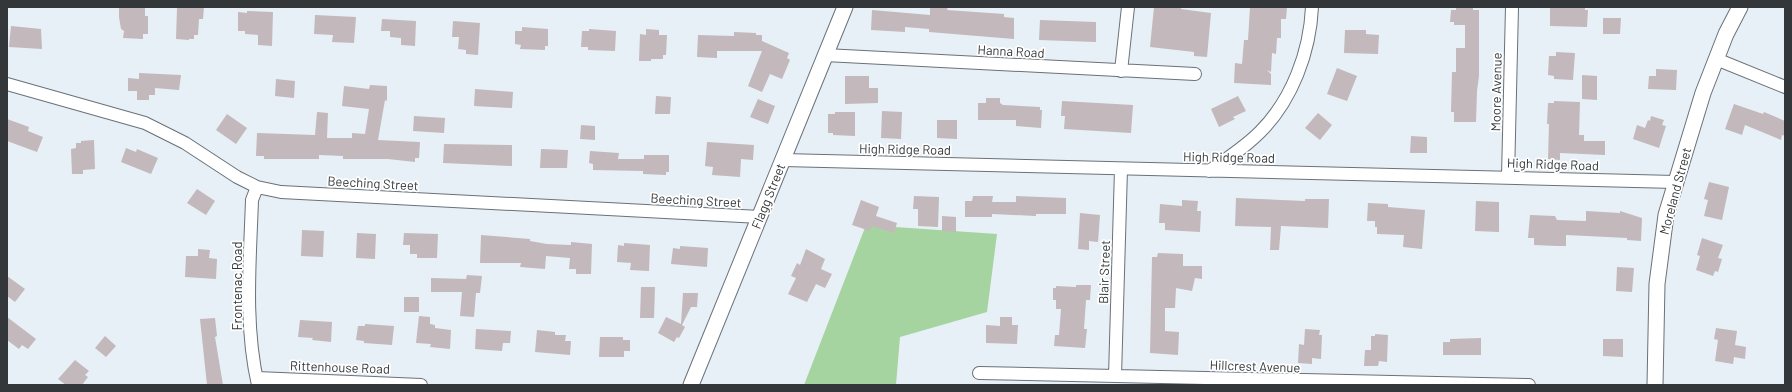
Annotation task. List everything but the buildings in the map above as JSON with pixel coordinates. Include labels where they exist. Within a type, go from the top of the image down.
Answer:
[{"type":"street","name":"Flagg Street","points":[[691,385],[845,7]]},
{"type":"street","points":[[1122,71],[1128,7]]},
{"type":"street","points":[[1209,171],[1260,132],[1270,121],[1288,94],[1301,66],[1312,7]]},
{"type":"street","name":"Moore Avenue","points":[[1508,177],[1512,7]]},
{"type":"street","name":"Moreland Street","points":[[1655,385],[1658,270],[1666,215],[1703,93],[1726,34],[1740,7]]},
{"type":"street","name":"Hanna Road","points":[[825,55],[1195,74]]},
{"type":"street","points":[[1716,59],[1785,87]]},
{"type":"street","name":"Beeching Street","points":[[7,84],[145,124],[185,143],[237,177],[257,187],[280,192],[760,217]]},
{"type":"street","name":"High Ridge Road","points":[[783,160],[1675,182]]},
{"type":"street","name":"Blair Street","points":[[1115,376],[1121,169]]},
{"type":"street","name":"Frontenac Road","points":[[257,187],[252,200],[249,292],[250,331],[257,381]]},
{"type":"street","name":"Hillcrest Avenue","points":[[979,373],[1115,376],[1302,383],[1530,385]]},
{"type":"street","name":"Rittenhouse Road","points":[[257,381],[421,385]]},
{"type":"green space","points":[[866,225],[997,234],[987,312],[900,337],[896,385],[804,385]]}]
